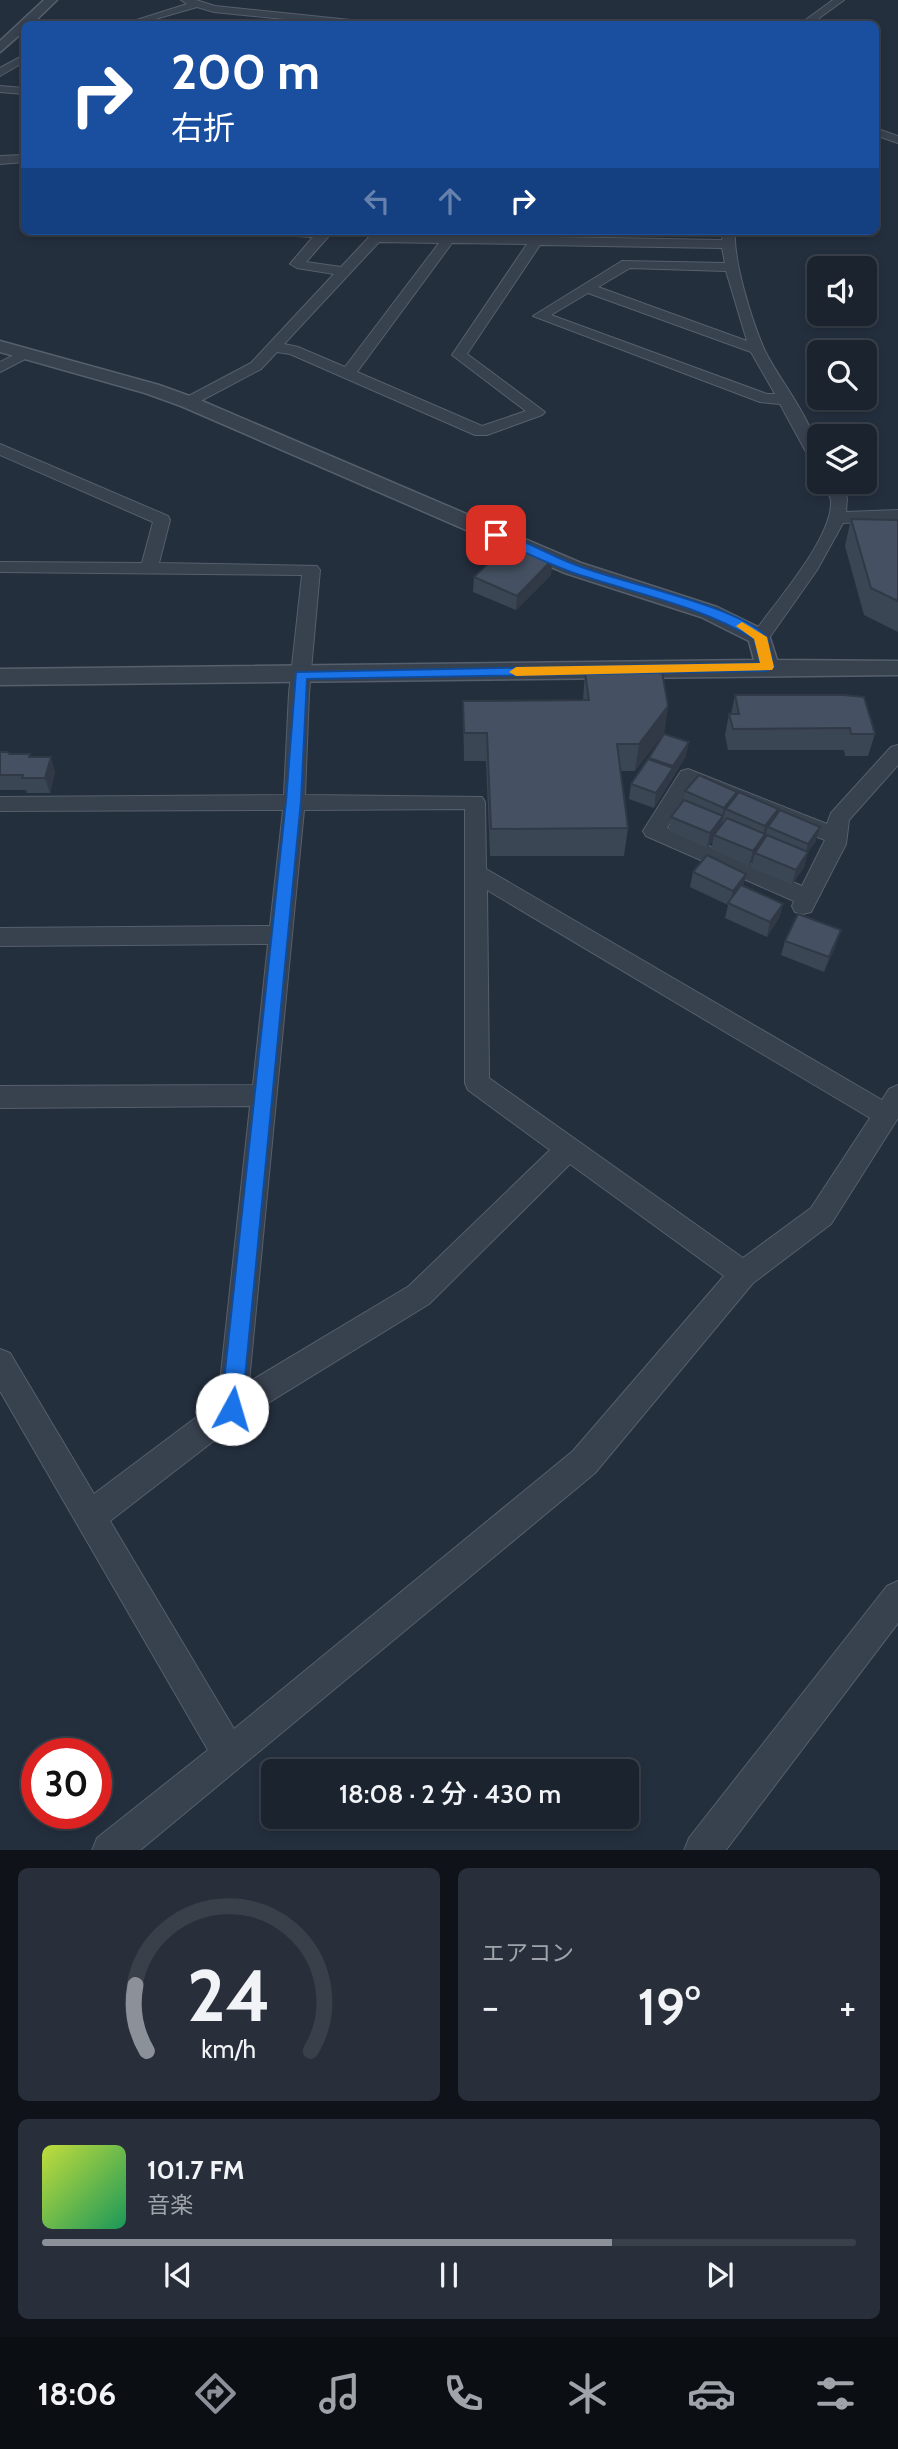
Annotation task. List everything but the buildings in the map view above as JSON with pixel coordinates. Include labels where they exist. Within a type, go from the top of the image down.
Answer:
[{"type":"street","points":[[29,21],[51,0]]},
{"type":"street","points":[[809,21],[839,0]]},
{"type":"street","points":[[137,21],[191,2],[214,9],[330,21]]},
{"type":"street","points":[[272,15],[283,8]]},
{"type":"street","points":[[0,48],[21,29]]},
{"type":"street","points":[[0,73],[21,60]]},
{"type":"street","points":[[0,89],[21,91]]},
{"type":"street","points":[[879,133],[898,140]]},
{"type":"street","points":[[0,160],[21,158]]},
{"type":"street","points":[[322,235],[297,264],[344,272]]},
{"type":"street","points":[[188,402],[256,366],[376,238],[536,241],[729,237],[732,267],[757,349],[807,439]]},
{"type":"street","points":[[348,374],[448,240]]},
{"type":"street","points":[[274,347],[293,350],[481,432],[537,412],[459,355],[536,241]]},
{"type":"street","points":[[732,267],[627,264],[540,316],[765,399],[785,399]]},
{"type":"street","points":[[587,288],[757,349]]},
{"type":"street","points":[[0,346],[152,389],[188,402],[573,568],[709,612],[760,637]]},
{"type":"street","points":[[0,368],[26,353]]},
{"type":"street","points":[[5,456],[162,520],[149,569]]},
{"type":"street","points":[[767,667],[760,637],[812,565],[837,518],[839,499],[836,494]]},
{"type":"street","points":[[837,518],[898,515]]},
{"type":"street","points":[[0,567],[311,570],[301,675],[294,801],[232,1409]]},
{"type":"street","points":[[0,677],[767,667],[898,668]]},
{"type":"street","points":[[836,836],[688,776],[654,831],[805,902],[835,844],[839,818],[898,752]]},
{"type":"street","points":[[0,804],[475,802],[477,1083],[743,1274]]},
{"type":"street","points":[[110,1850],[230,1755],[584,1462],[743,1274],[821,1216],[892,1106],[477,874]]},
{"type":"street","points":[[0,937],[279,935]]},
{"type":"street","points":[[0,1097],[265,1095]]},
{"type":"street","points":[[90,1517],[232,1409],[419,1294],[567,1150]]},
{"type":"street","points":[[0,1363],[230,1755]]},
{"type":"street","points":[[707,1849],[898,1597]]},
{"type":"slow traffic","points":[[516,672],[767,667],[760,637],[742,626]]},
{"type":"route","points":[[232,1409],[294,801],[301,675],[767,667],[760,637],[741,626],[663,596],[573,568],[496,535]]}]
